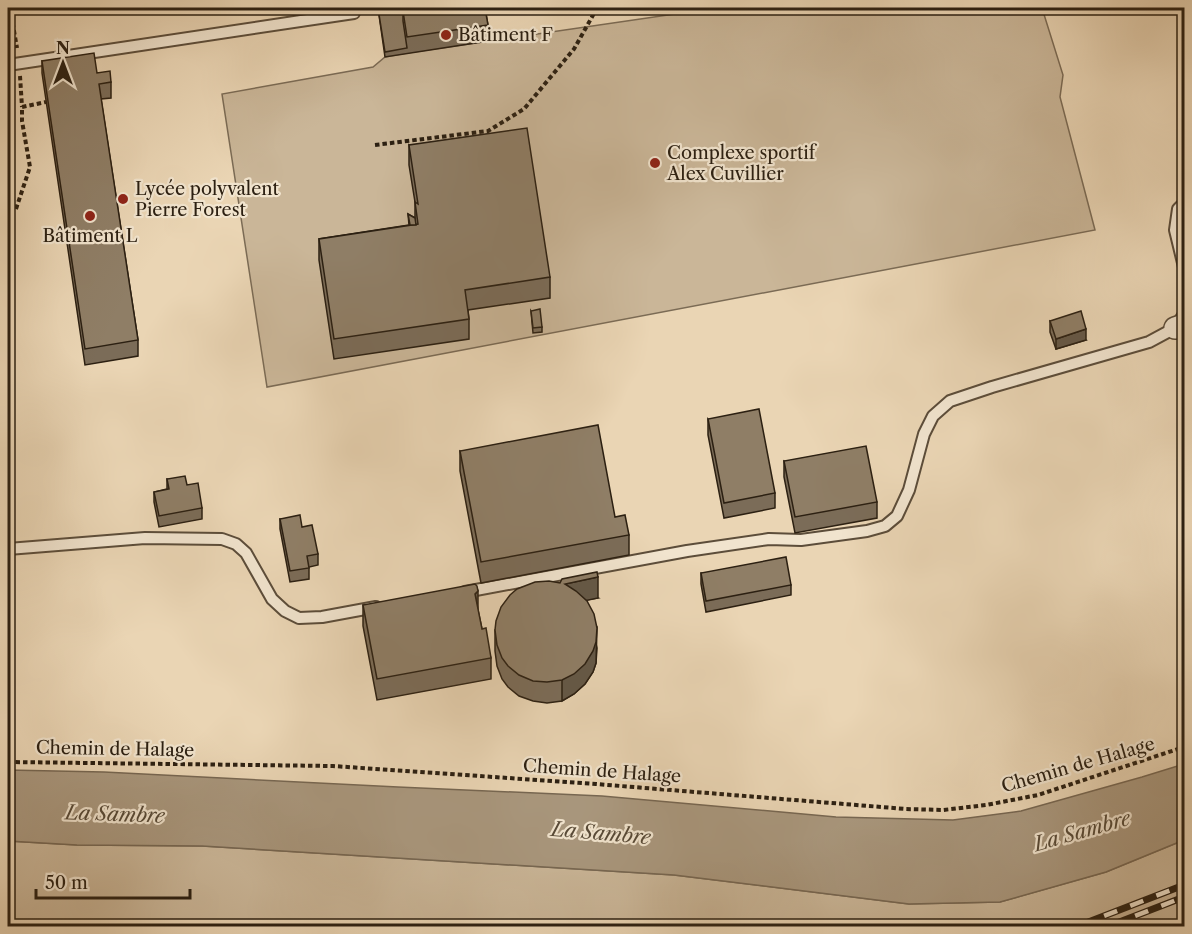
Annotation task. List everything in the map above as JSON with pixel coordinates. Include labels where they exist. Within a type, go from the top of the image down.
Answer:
[{"type":"lane","points":[[8,65],[354,13],[354,8]]},
{"type":"lane","points":[[1185,203],[1178,209],[1176,230],[1185,267]]},
{"type":"lane","points":[[451,595],[687,551],[769,539],[801,540],[867,531],[885,526],[897,516],[909,490],[924,434],[933,416],[950,401],[1149,342],[1182,322]]},
{"type":"lane","points":[[8,549],[145,538],[222,539],[236,544],[246,553],[272,599],[285,611],[299,618],[322,617],[381,606]]},
{"type":"path","points":[[375,145],[488,131],[524,109],[574,49],[597,8]]},
{"type":"path","points":[[16,209],[30,167],[22,121],[22,107],[46,102]]},
{"type":"path","name":"Chemin de Halage","points":[[8,762],[333,766],[596,783],[906,809],[943,810],[1038,795],[1185,747]]},
{"type":"shaded area","name":"Complexe sportif Alex Cuvillier","points":[[716,8],[1042,8],[1063,75],[1060,97],[1095,230],[267,387],[222,94],[373,67],[385,57],[407,53]]},
{"type":"shaded area","points":[[1184,840],[1184,926],[8,926],[8,841],[77,845],[202,846],[674,875],[909,904],[1000,902],[1106,872]]},
{"type":"water","name":"La Sambre","points":[[1184,764],[1184,840],[1106,872],[1000,902],[909,904],[674,875],[202,846],[77,845],[8,841],[8,770],[104,772],[602,796],[836,817],[953,820],[1021,811]]},
{"type":"building","points":[[378,8],[406,8],[407,10],[403,11],[403,21],[407,48],[385,52]]},
{"type":"building","points":[[419,8],[420,14],[452,8],[485,8],[488,25],[407,37],[403,11]]},
{"type":"building","name":"Bâtiment L","points":[[94,53],[97,73],[110,71],[111,82],[99,84],[138,340],[85,349],[42,61]]},
{"type":"building","points":[[527,128],[550,277],[465,290],[469,319],[334,339],[319,239],[418,224],[415,202],[418,204],[409,145]]},
{"type":"building","points":[[408,214],[415,218],[416,225],[410,225]]},
{"type":"building","points":[[540,309],[542,327],[533,328],[531,311]]},
{"type":"building","points":[[1081,311],[1086,329],[1056,339],[1050,321]]},
{"type":"building","points":[[759,409],[775,493],[724,503],[708,419]]},
{"type":"building","points":[[598,425],[615,517],[625,515],[629,535],[481,562],[460,451]]},
{"type":"building","points":[[866,446],[877,502],[795,517],[784,461]]},
{"type":"building","points":[[185,476],[187,485],[198,483],[202,508],[159,516],[154,492],[169,489],[167,479]]},
{"type":"building","points":[[300,515],[302,527],[312,525],[318,554],[307,556],[309,568],[290,571],[280,519]]},
{"type":"building","points":[[786,557],[791,585],[706,601],[701,573]]},
{"type":"building","points":[[597,572],[598,577],[565,584],[587,601],[594,614],[597,628],[596,642],[585,664],[574,674],[562,680],[547,682],[533,681],[519,675],[508,666],[497,645],[495,630],[501,607],[510,595],[517,589],[535,582],[560,583],[562,579]]},
{"type":"building","points":[[475,584],[478,591],[475,594],[482,629],[486,628],[491,658],[377,679],[363,605]]},
{"type":"railway","points":[[1078,926],[1184,885]]},
{"type":"railway","points":[[1109,926],[1184,897]]},
{"type":"place","name":"Bâtiment F","points":[[446,35]]},
{"type":"place","name":"Complexe sportif Alex Cuvillier","points":[[655,163]]},
{"type":"place","name":"Lycée polyvalent Pierre Forest","points":[[123,199]]},
{"type":"place","name":"Bâtiment L","points":[[90,216]]}]
